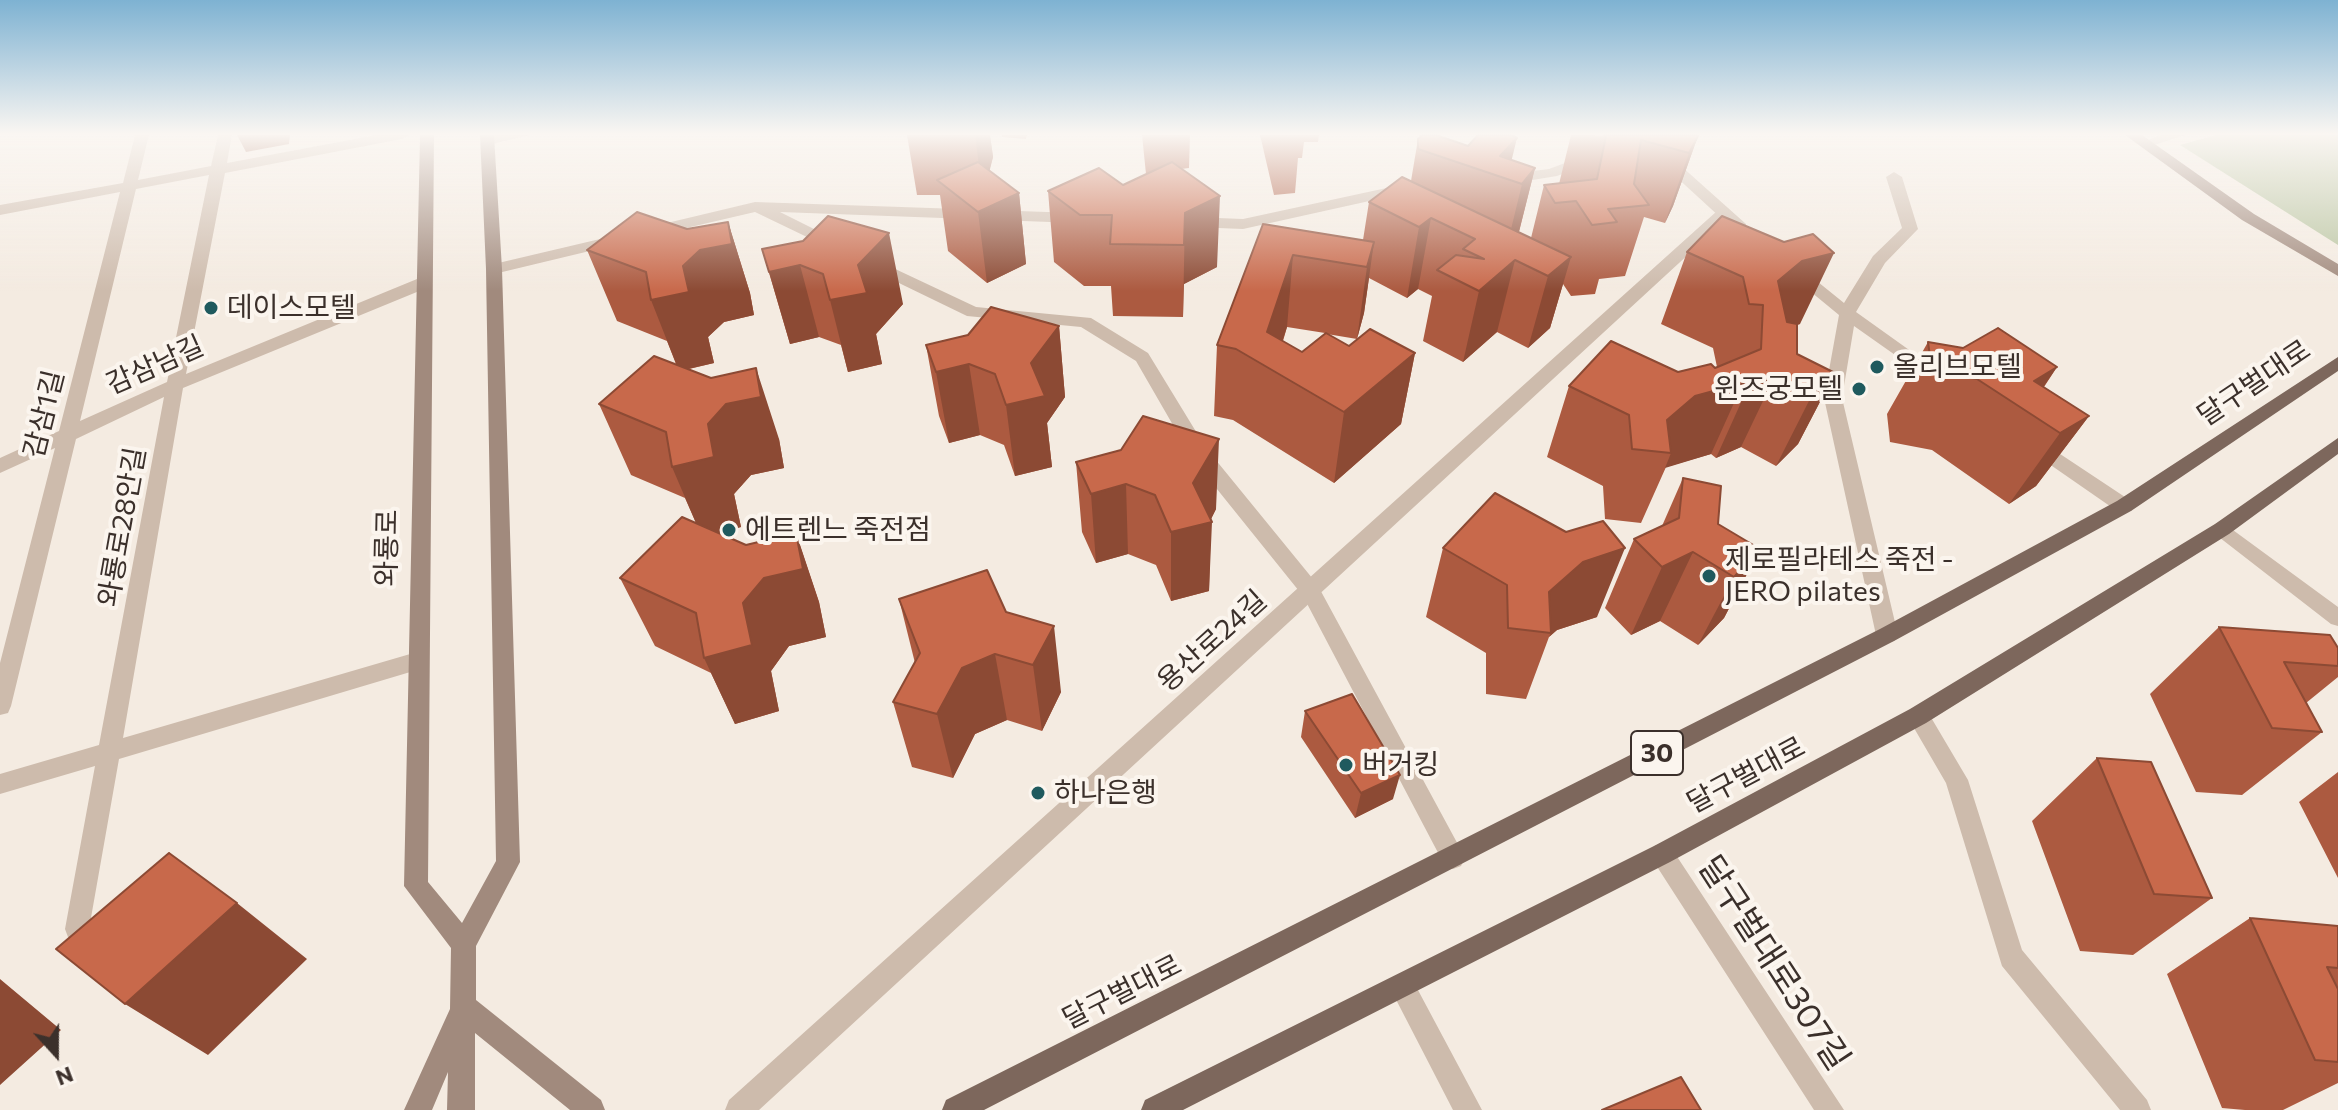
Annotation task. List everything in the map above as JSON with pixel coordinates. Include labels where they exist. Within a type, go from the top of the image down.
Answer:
[{"type":"main road","name":"와룡로","points":[[426,187],[416,886],[464,944]]},
{"type":"main road","points":[[461,1110],[464,944],[508,862],[490,187]]},
{"type":"main road","points":[[2205,187],[2248,217],[2338,271]]},
{"type":"main road","name":"달구벌대로","points":[[956,1110],[1887,635],[2124,506],[2338,363]]},
{"type":"main road","name":"달구벌대로","points":[[1155,1110],[1662,854],[1918,716],[2222,529],[2338,445]]},
{"type":"main road","points":[[418,1110],[464,1007]]},
{"type":"main road","points":[[464,1007],[591,1110]]},
{"type":"street","points":[[0,210],[125,187]]},
{"type":"street","name":"감삼1길","points":[[0,706],[129,187]]},
{"type":"street","name":"와룡로28안길","points":[[77,929],[175,385],[216,187]]},
{"type":"street","points":[[1180,221],[1243,224],[1423,187]]},
{"type":"street","points":[[1694,187],[1758,242]]},
{"type":"street","points":[[1887,635],[1833,398],[1847,313],[1879,260],[1910,229],[1897,187]]},
{"type":"street","points":[[755,207],[973,312],[1085,322],[1142,357],[1199,453],[1310,590],[1453,858]]},
{"type":"street","points":[[494,269],[755,207],[1101,219]]},
{"type":"street","name":"용산로24길","points":[[739,1110],[1723,214]]},
{"type":"street","points":[[1782,261],[1847,313],[1948,383]]},
{"type":"street","name":"감삼남길","points":[[0,466],[175,385],[423,283]]},
{"type":"street","points":[[2023,436],[2124,506]]},
{"type":"street","points":[[2222,529],[2338,618]]},
{"type":"street","points":[[0,784],[417,661]]},
{"type":"street","points":[[1918,716],[1957,780],[2011,957],[2137,1110]]},
{"type":"street","name":"달구벌대로307길","points":[[1662,854],[1830,1110]]},
{"type":"street","points":[[1402,986],[1468,1110]]},
{"type":"green space","points":[[2246,187],[2338,187],[2338,245]]},
{"type":"building","points":[[946,187],[1011,187],[1019,193],[978,212]]},
{"type":"building","points":[[1057,187],[1207,187],[1220,196],[1185,213],[1184,245],[1110,244],[1112,215],[1080,215],[1048,191]]},
{"type":"building","points":[[1389,187],[1423,187],[1571,257],[1548,276],[1515,260],[1479,291],[1437,270],[1456,255],[1484,259],[1463,249],[1475,239],[1431,218],[1419,227],[1369,202]]},
{"type":"building","points":[[1545,187],[1636,187],[1649,205],[1608,209],[1617,222],[1592,225],[1576,201],[1555,203]]},
{"type":"building","points":[[637,212],[687,229],[728,222],[732,244],[700,250],[683,266],[689,292],[651,300],[646,272],[587,250]]},
{"type":"building","points":[[828,216],[889,233],[858,265],[867,293],[830,300],[823,274],[800,265],[769,272],[762,249],[803,241]]},
{"type":"building","points":[[1722,216],[1784,242],[1813,234],[1834,253],[1802,261],[1778,281],[1787,322],[1797,324],[1797,354],[1835,373],[1812,395],[1775,376],[1748,387],[1743,383],[1695,396],[1667,420],[1671,453],[1632,449],[1629,415],[1569,386],[1611,341],[1678,372],[1711,364],[1715,368],[1761,349],[1763,305],[1749,304],[1743,277],[1687,252]]},
{"type":"building","points":[[1263,224],[1374,242],[1367,267],[1293,255],[1267,332],[1302,352],[1326,333],[1349,346],[1370,329],[1415,353],[1344,412],[1236,349],[1217,345]]},
{"type":"building","points":[[991,307],[1059,326],[1031,363],[1045,396],[1006,405],[995,374],[969,364],[936,372],[926,345],[968,335]]},
{"type":"building","points":[[1998,328],[2057,367],[2034,381],[2089,416],[2060,433],[1977,379],[1932,371],[1928,342],[1963,348]]},
{"type":"building","points":[[654,356],[711,378],[756,368],[761,397],[726,404],[708,424],[714,457],[672,467],[666,432],[599,404]]},
{"type":"building","points":[[1143,416],[1219,439],[1193,483],[1212,522],[1171,532],[1155,495],[1126,484],[1091,494],[1076,462],[1121,450]]},
{"type":"building","points":[[1683,478],[1721,486],[1718,524],[1760,549],[1734,577],[1693,552],[1662,567],[1634,539],[1679,518]]},
{"type":"building","points":[[1495,493],[1566,532],[1603,521],[1625,548],[1583,562],[1549,592],[1551,633],[1508,628],[1507,585],[1443,548]]},
{"type":"building","points":[[682,517],[746,545],[796,533],[803,569],[764,578],[743,603],[752,645],[704,658],[696,613],[620,578]]},
{"type":"building","points":[[987,570],[1006,612],[1054,626],[1033,665],[995,654],[962,668],[937,714],[893,702],[920,653],[899,599]]},
{"type":"building","points":[[2219,627],[2330,635],[2338,648],[2338,666],[2284,662],[2322,732],[2272,728]]},
{"type":"building","points":[[1352,694],[1400,775],[1361,793],[1305,711]]},
{"type":"building","points":[[2097,758],[2151,762],[2212,898],[2154,894]]},
{"type":"building","points":[[169,853],[237,903],[125,1004],[56,949]]},
{"type":"building","points":[[2250,918],[2338,926],[2338,968],[2327,967],[2338,989],[2338,1062],[2315,1060]]},
{"type":"building","points":[[1681,1077],[1701,1110],[1602,1110]]},
{"type":"place","name":"데이스모텔","points":[[211,308]]},
{"type":"place","name":"올리브모텔","points":[[1877,367]]},
{"type":"place","name":"윈즈궁모텔","points":[[1859,389]]},
{"type":"place","name":"에트렌느 죽전점","points":[[729,530]]},
{"type":"place","name":"제로필라테스 죽전 - JERO pilates","points":[[1709,576]]},
{"type":"place","name":"버거킹","points":[[1346,765]]},
{"type":"place","name":"하나은행","points":[[1038,793]]}]
